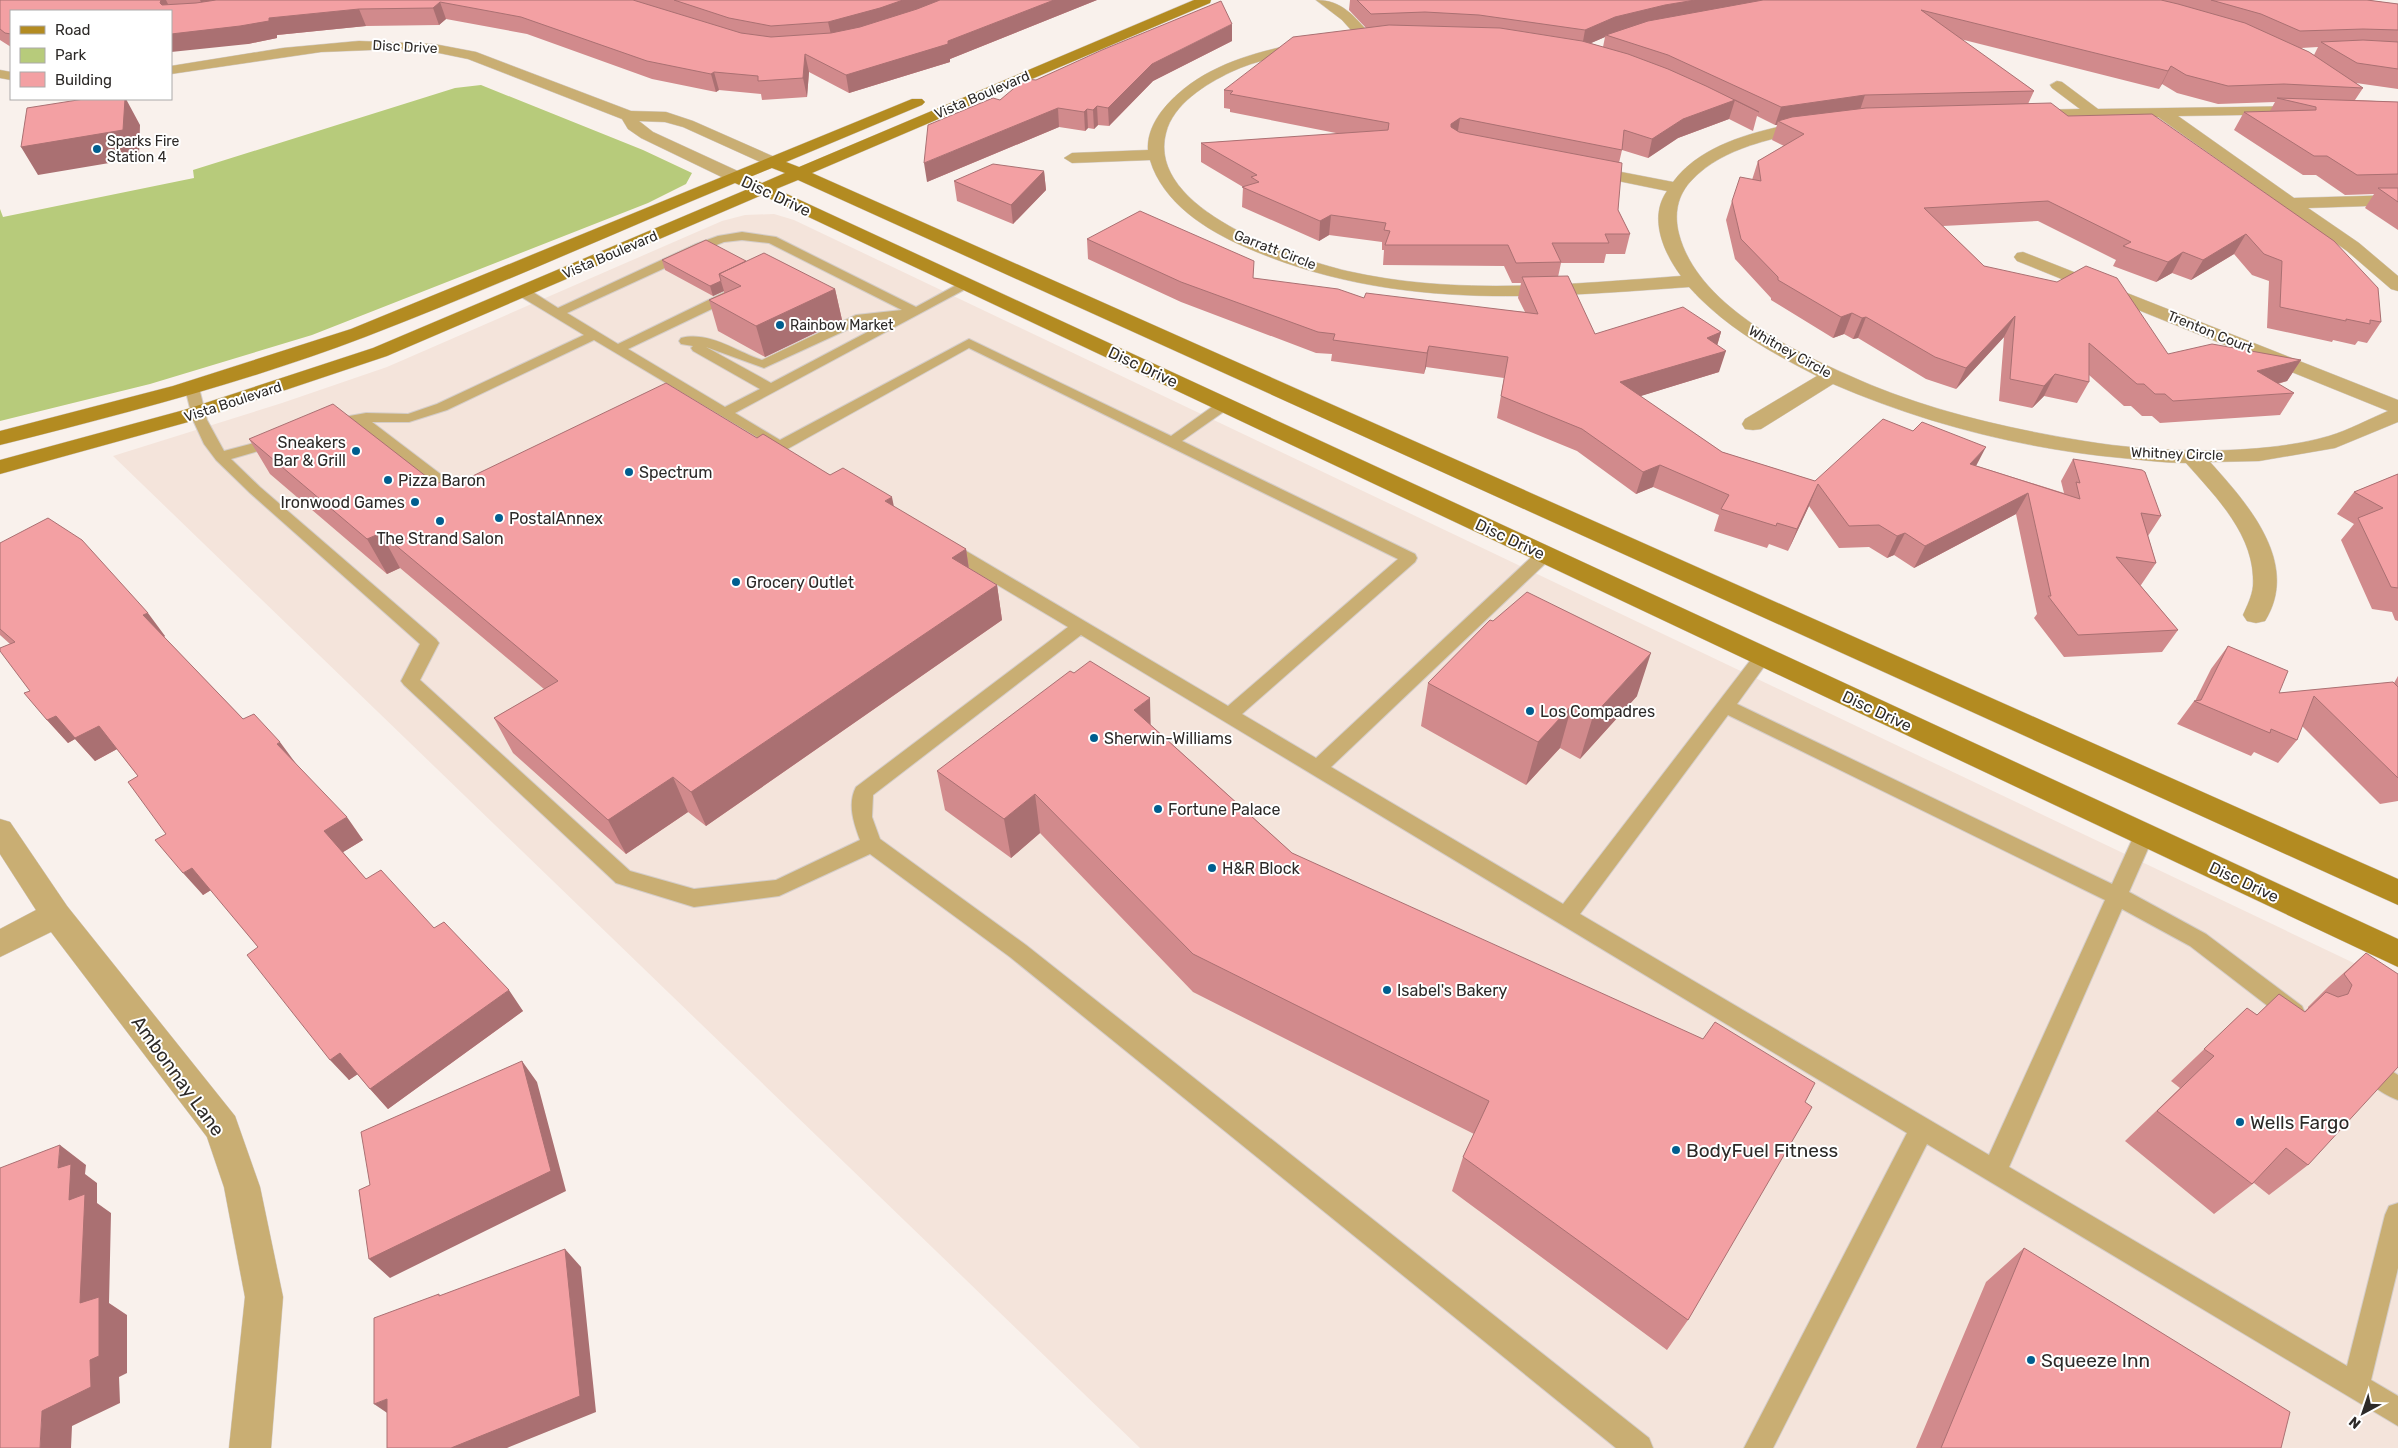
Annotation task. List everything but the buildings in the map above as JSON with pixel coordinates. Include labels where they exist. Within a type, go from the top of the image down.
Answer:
[{"type":"main road","name":"Vista Boulevard","points":[[0,467],[157,426],[282,387],[380,352],[1205,0]]},
{"type":"main road","name":"Vista Boulevard","points":[[0,438],[192,388],[264,366],[358,333],[932,96]]},
{"type":"main road","name":"Disc Drive","points":[[773,162],[2398,893]]},
{"type":"main road","name":"Disc Drive","points":[[736,178],[2398,954]]},
{"type":"street","points":[[1322,0],[1346,16],[1366,38]]},
{"type":"street","points":[[1348,40],[1386,37]]},
{"type":"street","name":"Garratt Circle","points":[[1322,43],[1263,56],[1234,66],[1209,78],[1188,92],[1172,107],[1161,123],[1156,141],[1156,155],[1162,173],[1175,192],[1194,210],[1217,226],[1249,243],[1325,270],[1422,288],[1475,292],[1555,291],[1694,281]]},
{"type":"street","name":"Disc Drive","points":[[172,70],[328,46],[420,46],[471,55],[629,116],[666,117],[688,124],[773,162]]},
{"type":"street","points":[[2057,85],[2094,113]]},
{"type":"street","points":[[2006,116],[2323,109]]},
{"type":"street","points":[[2160,112],[2353,247],[2398,285]]},
{"type":"street","name":"Disc Drive","points":[[629,116],[633,126],[646,135],[736,178]]},
{"type":"street","name":"Whitney Circle","points":[[1832,122],[1764,128],[1743,141],[1716,153],[1694,168],[1677,188],[1669,206],[1668,228],[1674,249],[1694,281],[1718,305],[1745,327],[1782,350],[1831,376],[1935,415],[1995,431],[2058,444],[2120,453],[2194,457],[2245,456],[2298,450],[2344,439],[2380,425],[2398,414]]},
{"type":"street","points":[[1072,158],[1156,155]]},
{"type":"street","points":[[1572,167],[1677,188]]},
{"type":"street","points":[[2291,203],[2398,200]]},
{"type":"street","name":"Trenton Court","points":[[2023,257],[2398,407]]},
{"type":"street","points":[[1754,424],[1831,376]]},
{"type":"street","points":[[2194,457],[2228,497],[2250,527],[2261,556],[2265,586],[2256,615]]},
{"type":"street","name":"Ambonnay Lane","points":[[0,830],[56,915],[222,1128],[242,1187],[264,1296],[250,1448]]},
{"type":"street","points":[[0,944],[56,915]]},
{"type":"lane","points":[[558,313],[722,239],[742,236],[772,240],[917,312]]},
{"type":"lane","points":[[790,267],[807,259]]},
{"type":"lane","points":[[725,414],[968,285]]},
{"type":"lane","points":[[618,349],[747,287]]},
{"type":"lane","points":[[523,292],[618,349],[687,400],[725,414],[802,460]]},
{"type":"lane","points":[[686,341],[710,343],[728,348],[752,363],[764,364],[861,318],[917,312]]},
{"type":"lane","points":[[662,327],[771,389]]},
{"type":"lane","points":[[313,428],[358,418],[409,418],[442,407],[594,335]]},
{"type":"lane","points":[[780,446],[969,343],[1408,558],[1230,715]]},
{"type":"lane","points":[[192,388],[198,413],[211,444],[221,457],[255,490],[430,643],[410,681],[623,877],[694,898],[779,888],[872,844]]},
{"type":"lane","points":[[1172,442],[1224,405]]},
{"type":"lane","points":[[358,418],[465,501],[479,500]]},
{"type":"lane","points":[[221,457],[295,434]]},
{"type":"lane","points":[[931,538],[1923,1127],[2398,1412]]},
{"type":"lane","points":[[1318,768],[1544,555]]},
{"type":"lane","points":[[1080,626],[863,792],[862,817],[872,844],[1018,951],[1639,1448]]},
{"type":"lane","points":[[1567,915],[1762,657]]},
{"type":"lane","points":[[1725,706],[2117,896],[2198,940],[2302,1018]]},
{"type":"lane","points":[[1995,1170],[2144,836]]},
{"type":"lane","points":[[2372,1070],[2398,1089]]},
{"type":"lane","points":[[1758,1448],[1923,1127]]},
{"type":"lane","points":[[2356,1386],[2398,1215]]},
{"type":"shaded area","points":[[774,214],[794,220],[2398,984],[2398,1448],[1140,1448],[113,456],[282,403],[387,367],[722,221],[745,215]]},
{"type":"green space","points":[[481,85],[643,150],[692,173],[686,184],[648,203],[312,335],[150,384],[0,421],[0,209],[3,217],[194,178],[193,170],[455,88]]},
{"type":"place","name":"Sparks Fire Station 4","points":[[97,149]]},
{"type":"place","name":"Rainbow Market","points":[[780,325]]},
{"type":"place","name":"Sneakers Bar & Grill","points":[[356,451]]},
{"type":"place","name":"Spectrum","points":[[629,472]]},
{"type":"place","name":"Pizza Baron","points":[[388,480]]},
{"type":"place","name":"Ironwood Games","points":[[415,502]]},
{"type":"place","name":"PostalAnnex","points":[[499,518]]},
{"type":"place","name":"The Strand Salon","points":[[440,521]]},
{"type":"place","name":"Grocery Outlet","points":[[736,582]]},
{"type":"place","name":"Los Compadres","points":[[1530,711]]},
{"type":"place","name":"Sherwin-Williams","points":[[1094,738]]},
{"type":"place","name":"Fortune Palace","points":[[1158,809]]},
{"type":"place","name":"H&R Block","points":[[1212,868]]},
{"type":"place","name":"Isabel's Bakery","points":[[1387,990]]},
{"type":"place","name":"Wells Fargo","points":[[2240,1122]]},
{"type":"place","name":"BodyFuel Fitness","points":[[1676,1150]]},
{"type":"place","name":"Squeeze Inn","points":[[2031,1360]]}]
